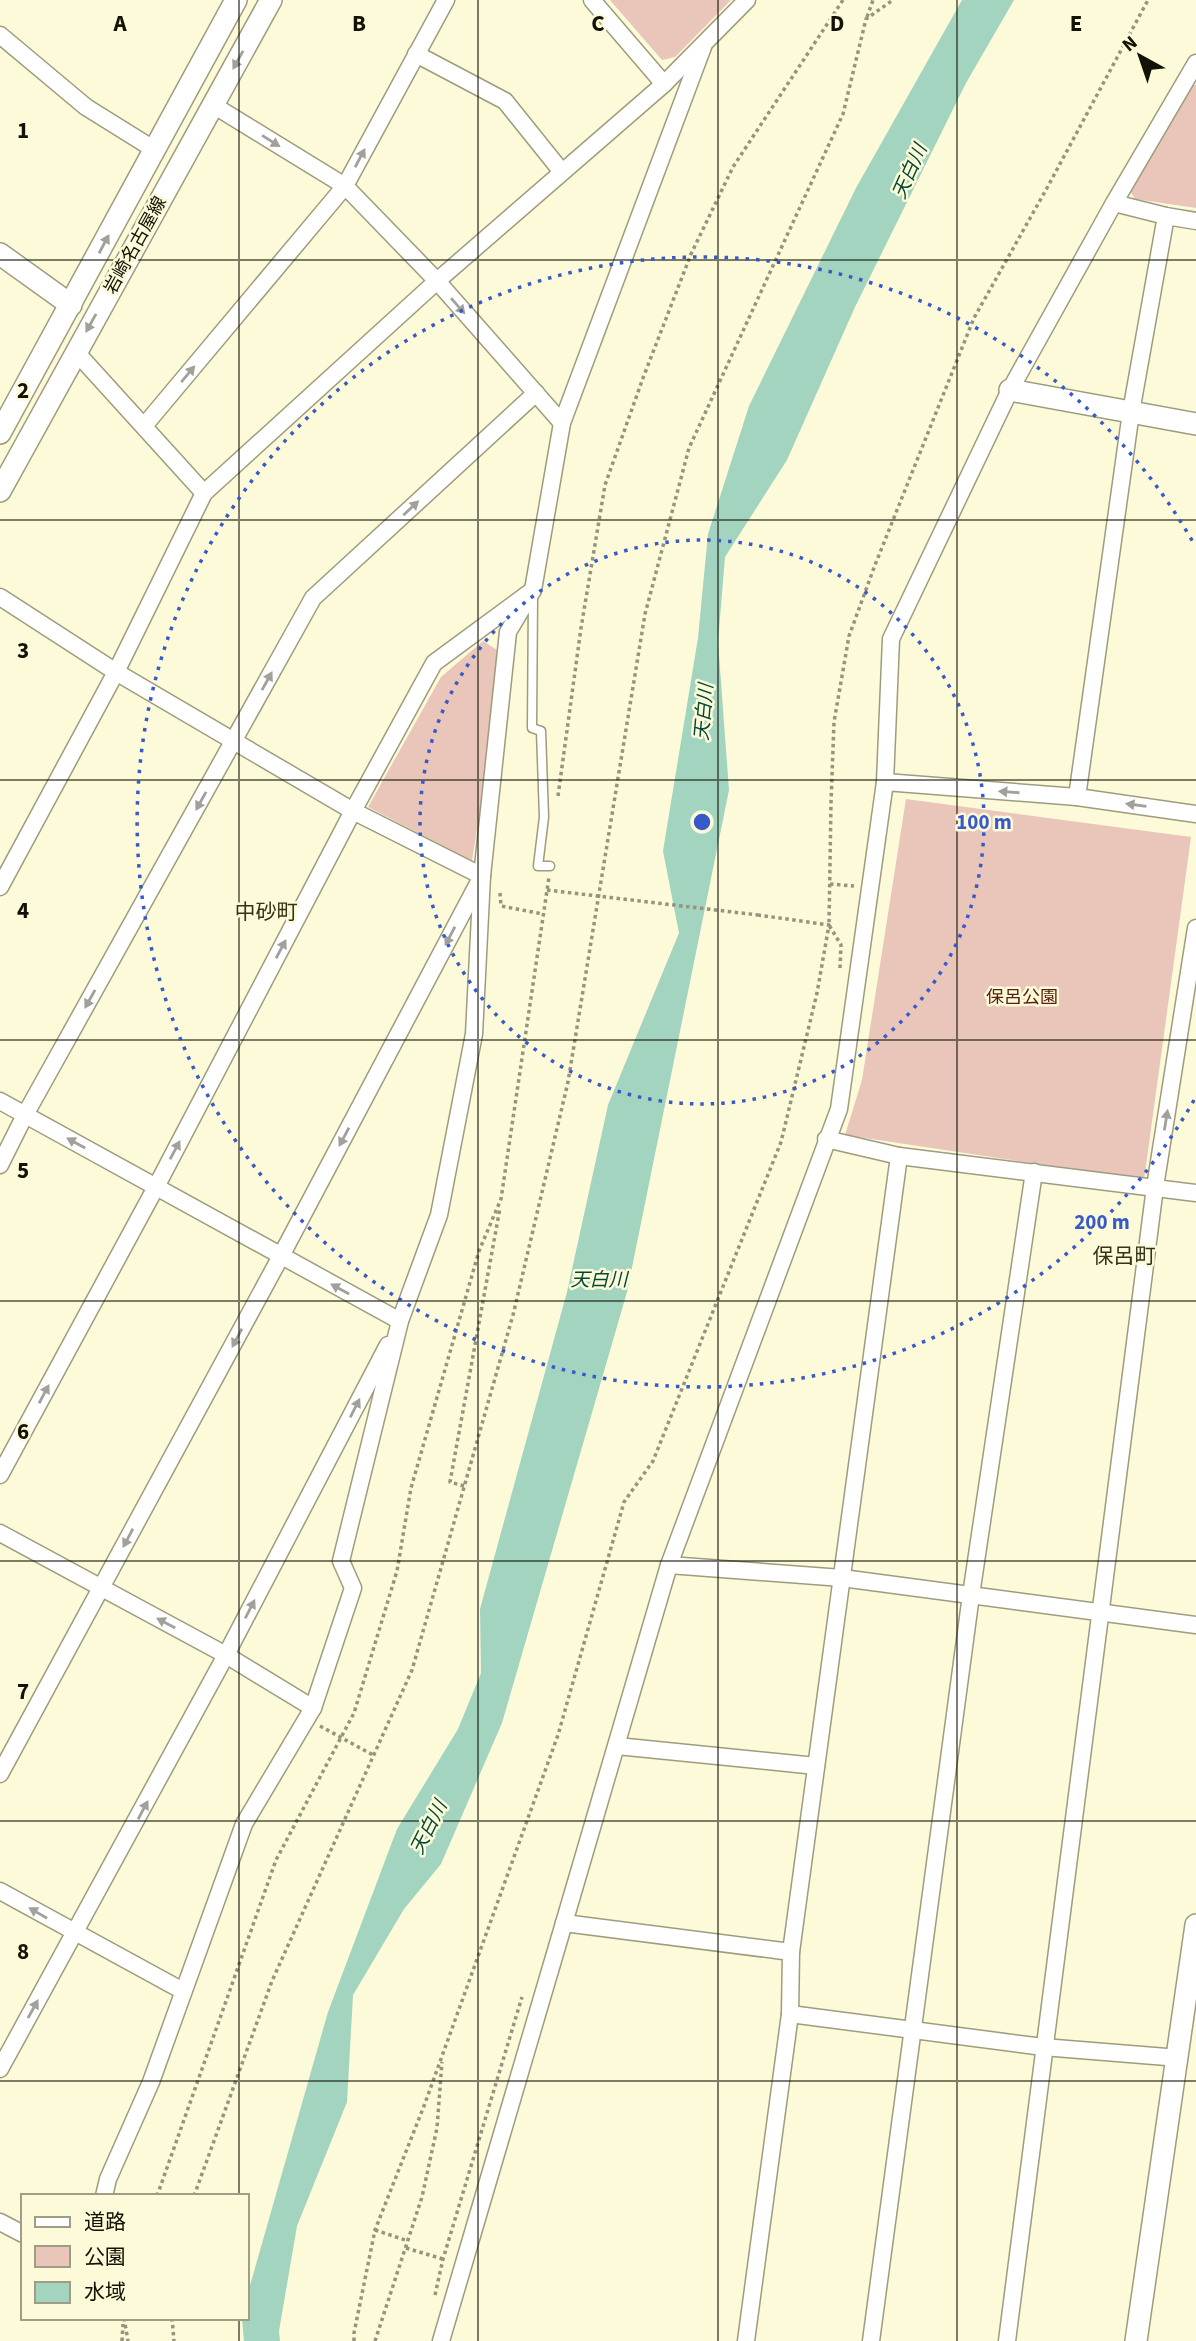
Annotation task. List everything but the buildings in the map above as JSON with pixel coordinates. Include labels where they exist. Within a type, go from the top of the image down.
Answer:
[{"type":"main road","name":"岩崎名古屋線","points":[[0,433],[236,0]]},
{"type":"main road","name":"岩崎名古屋線","points":[[0,491],[271,0]]},
{"type":"main road","points":[[0,254],[71,305]]},
{"type":"main road","points":[[1010,390],[1196,424]]},
{"type":"main road","points":[[1136,2341],[1187,2059],[1196,1925]]},
{"type":"street","points":[[144,426],[345,186],[446,0]]},
{"type":"street","points":[[592,0],[664,84]]},
{"type":"street","points":[[0,887],[116,672],[204,493],[437,281],[664,84],[747,0]]},
{"type":"street","points":[[0,35],[86,107],[155,150]]},
{"type":"street","points":[[104,2194],[108,2179],[150,2082],[244,1824],[313,1708],[353,1588],[341,1561],[400,1321],[439,1215],[474,1034],[482,876],[508,632],[533,590],[562,423],[703,47]]},
{"type":"street","points":[[416,54],[505,101],[562,172]]},
{"type":"street","points":[[441,2341],[670,1565],[839,1109],[885,782],[891,639],[1010,390],[1114,203],[1193,73]]},
{"type":"street","points":[[212,105],[345,186],[437,281],[562,423]]},
{"type":"street","points":[[1114,203],[1166,216],[1196,220]]},
{"type":"street","points":[[1077,797],[1131,412],[1166,216]]},
{"type":"street","points":[[76,352],[204,493]]},
{"type":"street","points":[[0,1164],[313,598],[536,393]]},
{"type":"street","points":[[0,1475],[434,663],[533,590]]},
{"type":"street","points":[[0,597],[116,672],[353,811],[482,876]]},
{"type":"street","points":[[885,782],[1077,797],[1196,814]]},
{"type":"street","points":[[0,1774],[281,1256],[482,876]]},
{"type":"street","points":[[1007,2341],[1155,1187],[1196,929]]},
{"type":"street","points":[[0,1101],[400,1321]]},
{"type":"street","points":[[826,1139],[899,1156],[1196,1193]]},
{"type":"street","points":[[746,2341],[790,2014],[791,1952],[899,1156]]},
{"type":"street","points":[[871,2341],[971,1595],[1034,1172]]},
{"type":"street","points":[[0,2069],[226,1655],[400,1321]]},
{"type":"street","points":[[0,1533],[226,1655],[313,1708]]},
{"type":"street","points":[[670,1565],[842,1578],[1196,1625]]},
{"type":"street","points":[[617,1746],[816,1766]]},
{"type":"street","points":[[0,1891],[183,1991]]},
{"type":"street","points":[[564,1923],[791,1952]]},
{"type":"street","points":[[790,2014],[1043,2047],[1187,2059]]},
{"type":"street","points":[[0,2222],[21,2233]]},
{"type":"lane","points":[[533,590],[532,728],[541,731],[544,817],[538,866],[550,866]]},
{"type":"path","points":[[558,797],[581,628],[605,485],[643,378],[691,254],[733,167],[843,0]]},
{"type":"path","points":[[195,2194],[272,1981],[412,1670],[513,1315],[568,1082],[645,614],[689,448],[843,114],[873,0]]},
{"type":"path","points":[[866,19],[893,0]]},
{"type":"path","points":[[536,966],[550,866]]},
{"type":"path","points":[[482,876],[499,873],[501,906],[544,914]]},
{"type":"path","points":[[830,884],[870,888]]},
{"type":"path","points":[[354,2341],[374,2230],[442,2058],[558,1735],[624,1502],[653,1461],[781,1142],[817,993],[829,925],[547,890]]},
{"type":"path","points":[[464,1486],[450,1482],[501,1199]]},
{"type":"path","points":[[341,1737],[373,1755]]},
{"type":"path","points":[[375,2341],[422,2197],[437,2128],[442,2058]]},
{"type":"path","points":[[374,2230],[408,2241]]},
{"type":"path","points":[[406,2248],[443,2259]]},
{"type":"path","points":[[122,2341],[124,2320]]},
{"type":"path","points":[[124,2320],[128,2341]]},
{"type":"path","points":[[172,2320],[174,2341]]},
{"type":"green space","points":[[610,0],[731,0],[675,57],[662,60]]},
{"type":"green space","points":[[1192,85],[1196,85],[1196,208],[1135,199],[1129,189]]},
{"type":"green space","points":[[483,641],[497,650],[494,720],[472,861],[368,807],[441,677]]},
{"type":"green space","name":"保呂公園","points":[[906,799],[1191,837],[1144,1180],[845,1135],[862,1080]]},
{"type":"water","name":"天白川","points":[[962,0],[1014,0],[966,83],[855,307],[787,460],[725,557],[718,642],[729,790],[627,1292],[502,1723],[441,1864],[404,1909],[353,1995],[347,2102],[297,2226],[279,2331],[280,2341],[244,2341],[242,2320],[248,2320],[248,2292],[328,2012],[397,1829],[458,1729],[481,1673],[480,1609],[567,1292],[608,1105],[679,933],[663,851],[698,638],[708,534],[749,406],[856,188]]},
{"type":"district","name":"中砂町","points":[[266,912]]},
{"type":"district","name":"保呂町","points":[[1124,1256]]}]
